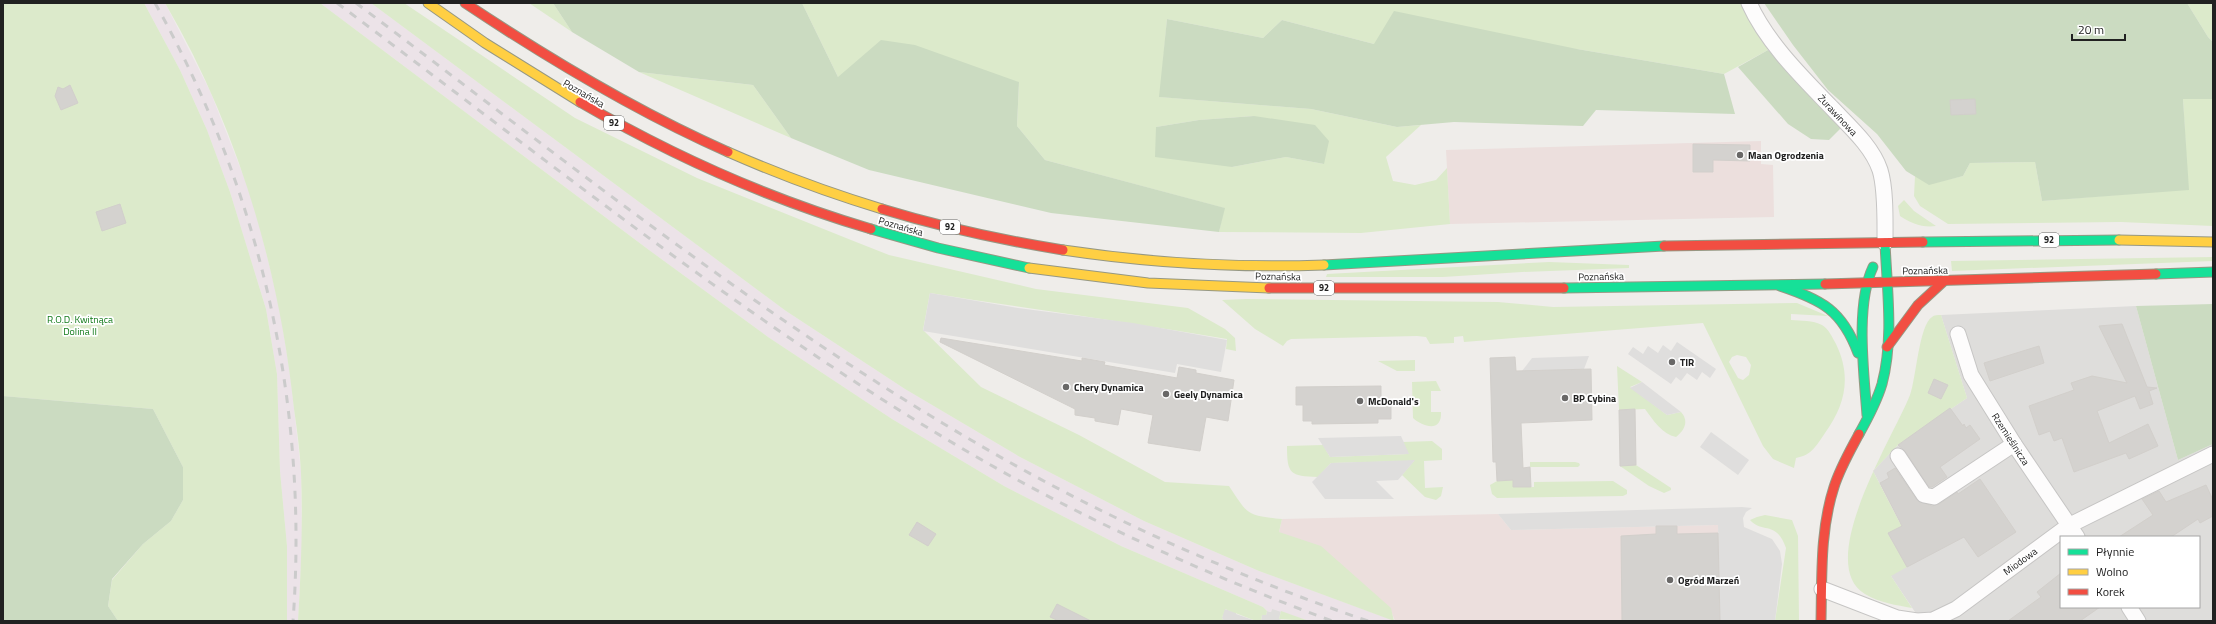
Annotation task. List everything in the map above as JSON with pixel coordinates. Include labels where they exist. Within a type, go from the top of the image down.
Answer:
[{"type":"main road","name":"Poznańska","points":[[428,3],[508,59],[566,95],[614,122],[701,166],[799,206],[858,226],[916,242],[1001,262],[1090,277],[1208,286],[1457,290],[1944,281],[2213,272]]},
{"type":"main road","name":"Poznańska","points":[[465,3],[546,57],[604,91],[665,124],[739,158],[777,174],[863,203],[953,228],[1038,246],[1155,261],[1314,265],[1641,246],[2071,239],[2213,242]]},
{"type":"main road","points":[[1821,621],[1822,589],[1829,512],[1834,487],[1841,469],[1868,420],[1882,382],[1887,347],[1885,243]]},
{"type":"main road","points":[[1868,420],[1864,372],[1866,282],[1885,243]]},
{"type":"main road","points":[[1887,347],[1918,305],[1944,281]]},
{"type":"main road","points":[[1774,284],[1812,296],[1833,309],[1848,326],[1864,372]]},
{"type":"street","name":"Żurawinowa","points":[[1749,3],[1756,18],[1797,72],[1854,130],[1876,160],[1882,179],[1885,243]]},
{"type":"street","name":"Rzemieślnicza","points":[[1958,334],[1971,375],[2014,444],[2073,532]]},
{"type":"street","points":[[1898,456],[1924,496],[1934,497],[2014,444]]},
{"type":"street","name":"Miodowa","points":[[2073,532],[2213,454]]},
{"type":"street","name":"Miodowa","points":[[1822,589],[1897,618],[1917,621],[1933,620],[1956,608],[2060,540]]},
{"type":"street","points":[[2129,608],[2138,621]]},
{"type":"shaded area","points":[[144,3],[165,3],[210,91],[247,185],[258,219],[279,305],[290,373],[301,471],[302,546],[298,621],[287,621],[287,546],[280,471],[277,374],[266,309],[230,192],[207,130],[180,70]]},
{"type":"shaded area","points":[[320,3],[371,3],[786,311],[905,389],[1020,457],[1144,521],[1259,571],[1395,621],[1309,621],[1272,609],[1271,612],[1267,611],[1263,607],[1121,546],[1004,486],[892,419],[768,337],[649,250]]},
{"type":"shaded area","points":[[1761,141],[1761,164],[1773,165],[1774,217],[1450,224],[1446,150]]},
{"type":"shaded area","points":[[930,293],[1018,308],[1133,323],[1227,340],[1221,372],[1177,364],[1175,373],[923,331]]},
{"type":"shaded area","points":[[2136,306],[2178,460],[2213,444],[2213,621],[1921,621],[1891,576],[1888,533],[1900,522],[1873,471],[1898,445],[1967,398],[1941,315]]},
{"type":"shaded area","name":"TIR","points":[[1677,342],[1716,369],[1710,378],[1702,372],[1697,380],[1687,373],[1681,381],[1676,377],[1671,384],[1628,354],[1633,347],[1643,354],[1648,346],[1658,353],[1663,345],[1671,351]]},
{"type":"shaded area","points":[[1589,356],[1584,369],[1522,371],[1532,358]]},
{"type":"shaded area","points":[[1642,382],[1681,412],[1667,415],[1630,388]]},
{"type":"shaded area","points":[[1711,432],[1749,460],[1738,475],[1700,447]]},
{"type":"shaded area","points":[[1401,436],[1409,454],[1330,457],[1318,438]]},
{"type":"shaded area","points":[[1415,460],[1398,480],[1376,481],[1394,499],[1325,499],[1312,482],[1331,463]]},
{"type":"shaded area","points":[[1742,507],[1752,508],[1746,512],[1743,518],[1744,527],[1772,539],[1780,551],[1782,564],[1775,621],[1720,621],[1718,525],[1511,530],[1498,514]]},
{"type":"shaded area","points":[[1498,514],[1511,530],[1718,525],[1720,621],[1395,621],[1390,608],[1279,532],[1282,519]]},
{"type":"shaded area","points":[[1272,608],[1281,611],[1279,619],[1284,621],[1261,621],[1262,615],[1266,615],[1267,611],[1271,612]]},
{"type":"shaded area","points":[[1224,609],[1236,612],[1236,614],[1256,621],[1224,621],[1222,618]]},
{"type":"green space","name":"R.O.D. Kwitnąca Dolina II","points":[[3,3],[144,3],[180,70],[207,130],[230,192],[266,309],[277,374],[280,471],[287,546],[287,621],[118,621],[108,606],[112,580],[143,544],[171,521],[183,500],[183,467],[153,409],[3,396]]},
{"type":"green space","points":[[165,3],[320,3],[649,250],[768,337],[892,419],[1004,486],[1121,546],[1263,607],[1267,611],[1266,615],[1262,615],[1261,621],[1256,621],[1225,609],[1222,618],[1224,621],[298,621],[302,528],[301,465],[287,356],[278,303],[266,251],[234,148],[191,50]]},
{"type":"green space","points":[[371,3],[404,3],[575,118],[697,178],[889,255],[1036,289],[1188,308],[1225,329],[1235,338],[1236,351],[1226,349],[1227,339],[930,293],[923,330],[981,387],[1079,435],[1165,482],[1229,486],[1245,509],[1255,515],[1282,519],[1279,532],[1321,546],[1391,608],[1394,621],[1259,571],[1144,521],[1020,457],[905,389],[786,311]]},
{"type":"green space","points":[[529,3],[553,3],[572,32]]},
{"type":"green space","points":[[553,3],[802,3],[838,77],[881,40],[915,45],[1019,82],[1017,126],[1045,160],[1225,208],[1219,232],[1051,213],[869,170],[791,138],[753,85],[639,72],[572,32]]},
{"type":"green space","points":[[802,3],[1744,3],[1768,50],[1724,74],[1577,49],[1374,44],[1282,20],[1263,38],[1167,19],[1160,97],[1311,109],[1397,127],[1421,125],[1386,157],[1393,181],[1415,185],[1436,180],[1447,168],[1450,224],[1361,233],[1219,232],[1224,208],[1045,160],[1017,126],[1019,82],[838,77]],"holes":[[[1254,116],[1324,164],[1286,157],[1232,167],[1156,127],[1199,120]]]},
{"type":"green space","points":[[1764,3],[2187,3],[2208,37],[2213,42],[2213,99],[2183,99],[2189,190],[2042,201],[2035,162],[1970,163],[1963,176],[1929,185],[1906,171],[1877,134],[1828,90],[1793,45]]},
{"type":"green space","points":[[2187,3],[2213,3],[2213,42],[2208,37]]},
{"type":"green space","points":[[1394,11],[1577,49],[1724,74],[1735,114],[1596,110],[1583,126],[1454,122],[1397,127],[1311,109],[1159,97],[1167,19],[1263,38],[1282,20],[1374,44]]},
{"type":"green space","points":[[1768,50],[1843,126],[1829,140],[1811,139],[1788,124],[1738,67]]},
{"type":"green space","points":[[639,72],[753,85],[791,138]]},
{"type":"green space","points":[[2183,99],[2213,99],[2213,226],[2121,222],[1948,224],[1920,206],[1914,196],[1915,176],[1929,184],[1963,176],[1970,163],[2035,162],[2042,201],[2188,189]]},
{"type":"green space","points":[[1254,116],[1315,125],[1329,141],[1324,164],[1286,157],[1232,167],[1155,157],[1156,127],[1199,120]]},
{"type":"green space","points":[[1904,200],[1914,211],[1936,226],[1917,224],[1900,216],[1898,206]]},
{"type":"green space","points":[[2213,257],[2213,261],[1952,271],[1951,261]]},
{"type":"green space","points":[[1549,262],[1629,265],[1629,268],[1443,277],[1326,277],[1327,274]]},
{"type":"green space","points":[[1222,300],[1498,302],[1553,307],[1797,303],[1828,316],[1791,314],[1791,320],[1815,322],[1822,325],[1828,331],[1841,356],[1845,379],[1844,390],[1832,422],[1819,442],[1810,452],[1796,458],[1794,468],[1773,459],[1763,446],[1703,323],[1464,342],[1463,336],[1454,337],[1454,343],[1430,344],[1426,337],[1417,336],[1291,339],[1283,346],[1255,329]],"holes":[[[1737,355],[1746,357],[1751,365],[1749,375],[1743,380],[1738,378],[1729,362],[1732,357]]]},
{"type":"green space","points":[[2213,304],[2213,444],[2178,460],[2136,306]]},
{"type":"green space","points":[[1935,315],[1941,315],[1967,398],[1898,445],[1874,470],[1910,395],[1924,330],[1932,317]]},
{"type":"green space","points":[[1415,360],[1415,371],[1397,371],[1378,361]]},
{"type":"green space","points":[[1617,366],[1642,382],[1630,387],[1667,415],[1681,412],[1685,419],[1685,425],[1676,437],[1662,430],[1645,409],[1619,410]]},
{"type":"green space","points":[[1436,381],[1441,391],[1431,391],[1431,412],[1441,412],[1440,419],[1435,426],[1427,426],[1413,418],[1412,382]]},
{"type":"green space","points":[[3,396],[153,409],[183,467],[183,500],[171,521],[143,544],[112,579],[108,606],[118,621],[3,621]]},
{"type":"green space","points":[[1432,441],[1442,449],[1442,460],[1424,461],[1425,488],[1443,487],[1441,496],[1436,500],[1425,497],[1402,475],[1414,461],[1331,463],[1318,477],[1301,476],[1292,472],[1289,468],[1287,455],[1287,446],[1323,445],[1330,457],[1408,454],[1403,442]]},
{"type":"green space","points":[[1530,462],[1575,462],[1579,463],[1580,465],[1578,467],[1530,467]]},
{"type":"green space","points":[[1636,465],[1671,488],[1671,490],[1664,493],[1649,486],[1620,466]]},
{"type":"green space","points":[[1873,472],[1902,527],[1888,534],[1907,567],[1891,576],[1912,608],[1876,600],[1865,594],[1851,578],[1848,555],[1852,528]]},
{"type":"green space","points":[[1513,480],[1514,487],[1534,487],[1534,482],[1613,481],[1627,490],[1627,494],[1623,496],[1497,498],[1492,494],[1490,485],[1497,481]]},
{"type":"green space","points":[[1765,515],[1792,520],[1798,536],[1799,621],[1775,621],[1786,548],[1778,534],[1755,524],[1750,520]]},
{"type":"green space","points":[[1281,611],[1309,621],[1279,619]]},
{"type":"building","points":[[70,85],[78,103],[61,110],[55,96],[58,87],[63,89]]},
{"type":"building","points":[[1975,99],[1976,114],[1951,115],[1950,100]]},
{"type":"building","points":[[1693,144],[1750,145],[1750,161],[1713,160],[1713,172],[1693,172]]},
{"type":"building","points":[[120,204],[126,223],[102,231],[96,212]]},
{"type":"building","points":[[2122,324],[2147,387],[2157,388],[2149,391],[2153,404],[2140,409],[2135,396],[2097,411],[2109,443],[2148,424],[2158,446],[2129,459],[2126,453],[2074,472],[2062,438],[2054,441],[2050,431],[2039,435],[2029,406],[2074,390],[2071,383],[2092,376],[2127,383],[2099,326]]},
{"type":"building","points":[[941,338],[1082,361],[1082,358],[1105,362],[1104,365],[1177,378],[1179,367],[1196,370],[1196,373],[1234,380],[1228,421],[1206,417],[1200,451],[1148,443],[1153,415],[1121,409],[1118,425],[1095,421],[1095,418],[1075,415],[1075,409],[940,342]]},
{"type":"building","points":[[2039,346],[2044,363],[1990,381],[1984,363]]},
{"type":"building","points":[[1515,357],[1516,371],[1591,369],[1592,420],[1521,423],[1523,468],[1530,467],[1531,487],[1513,487],[1513,480],[1497,481],[1496,462],[1493,462],[1490,358]]},
{"type":"building","points":[[1934,379],[1948,385],[1941,399],[1928,393]]},
{"type":"building","points":[[1381,386],[1381,399],[1391,399],[1391,419],[1378,419],[1378,423],[1312,424],[1312,421],[1303,421],[1303,405],[1296,405],[1296,387]]},
{"type":"building","points":[[1950,408],[1963,426],[1964,424],[1966,428],[1970,425],[1980,439],[1940,467],[1947,477],[1932,487],[1929,487],[1905,451],[1898,445]]},
{"type":"building","points":[[1635,409],[1636,465],[1620,466],[1619,410]]},
{"type":"building","points":[[1895,468],[1917,500],[1932,506],[1939,504],[1957,492],[1958,494],[1980,479],[2016,532],[1978,557],[1964,537],[1907,567],[1888,533],[1902,526],[1880,483],[1889,478],[1887,473]]},
{"type":"building","points":[[2206,485],[2213,500],[2213,516],[2200,523],[2198,519],[2172,536],[2121,536],[2153,515],[2142,499],[2159,491],[2166,502]]},
{"type":"building","points":[[917,522],[936,534],[928,546],[909,535]]},
{"type":"building","points":[[1656,526],[1677,526],[1677,534],[1718,533],[1720,621],[1622,621],[1621,536],[1656,534]]},
{"type":"building","points":[[2060,574],[2060,608],[2099,608],[2080,621],[2008,621],[2041,597],[2037,592]]},
{"type":"building","points":[[1057,604],[1091,621],[1059,621],[1050,617]]},
{"type":"railway","points":[[155,3],[192,75],[224,149],[249,225],[270,302],[284,380],[293,460],[296,540],[293,621]]},
{"type":"railway","points":[[337,3],[644,235],[801,346],[881,399],[1007,474],[1098,521],[1190,564],[1332,621]]},
{"type":"railway","points":[[356,3],[582,174],[734,286],[891,391],[971,440],[1066,493],[1165,541],[1265,583],[1368,621]]},
{"type":"traffic: fast","points":[[871,229],[938,248],[1029,268]]},
{"type":"traffic: fast","points":[[1923,242],[2119,240]]},
{"type":"traffic: fast","points":[[1859,434],[1878,397],[1886,367],[1889,314],[1885,243]]},
{"type":"traffic: fast","points":[[1324,265],[1664,246]]},
{"type":"traffic: fast","points":[[1867,415],[1862,319],[1867,283],[1873,267]]},
{"type":"traffic: fast","points":[[2156,274],[2213,272]]},
{"type":"traffic: fast","points":[[1564,288],[1825,284]]},
{"type":"traffic: fast","points":[[1780,286],[1808,296],[1829,309],[1845,326],[1858,353]]},
{"type":"traffic: slow","points":[[428,3],[485,43],[580,102]]},
{"type":"traffic: slow","points":[[728,152],[804,183],[882,209]]},
{"type":"traffic: slow","points":[[2119,240],[2213,242]]},
{"type":"traffic: slow","points":[[1063,250],[1193,264],[1259,266],[1324,265]]},
{"type":"traffic: slow","points":[[1029,268],[1148,283],[1269,288]]},
{"type":"traffic: jam","points":[[465,3],[528,44],[626,102],[728,152]]},
{"type":"traffic: jam","points":[[580,102],[685,158],[721,174],[795,204],[871,229]]},
{"type":"traffic: jam","points":[[882,209],[927,222],[1017,242],[1063,250]]},
{"type":"traffic: jam","points":[[1664,246],[1923,242]]},
{"type":"traffic: jam","points":[[1825,284],[2156,274]]},
{"type":"traffic: jam","points":[[1887,347],[1918,305],[1944,281]]},
{"type":"traffic: jam","points":[[1269,288],[1564,288]]},
{"type":"traffic: jam","points":[[1821,621],[1824,536],[1829,503],[1839,473],[1859,434]]},
{"type":"place","name":"Maan Ogrodzenia","points":[[1740,155]]},
{"type":"place","name":"TIR","points":[[1672,362]]},
{"type":"place","name":"Chery Dynamica","points":[[1066,387]]},
{"type":"place","name":"Geely Dynamica","points":[[1166,394]]},
{"type":"place","name":"BP Cybina","points":[[1565,398]]},
{"type":"place","name":"McDonald's","points":[[1360,401]]},
{"type":"place","name":"Ogród Marzeń","points":[[1670,580]]}]
